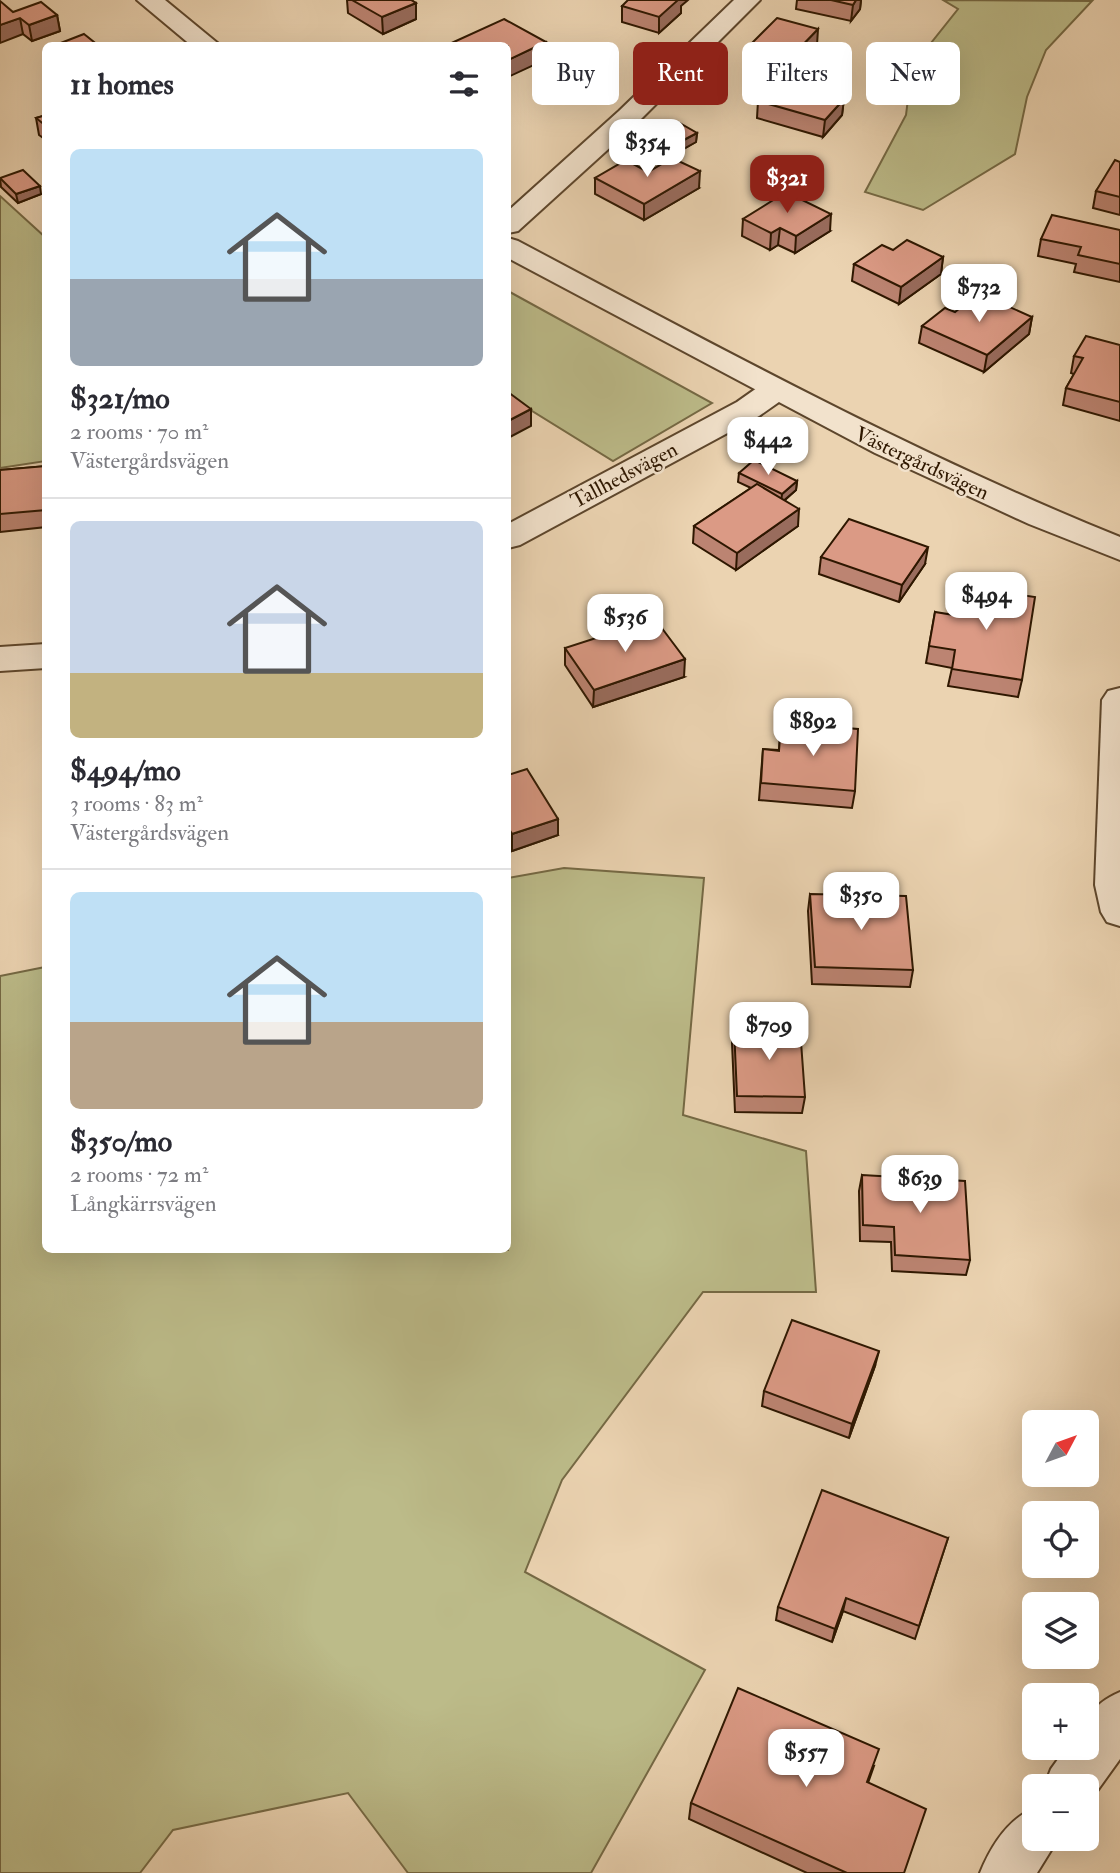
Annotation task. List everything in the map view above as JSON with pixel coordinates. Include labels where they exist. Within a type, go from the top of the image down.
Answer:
[{"type":"street","points":[[149,0],[204,42]]},
{"type":"street","points":[[511,222],[628,117],[748,0]]},
{"type":"street","name":"Västergårdsvägen","points":[[511,249],[775,390],[967,486],[1120,549]]},
{"type":"street","name":"Tallhedsvägen","points":[[511,535],[748,409],[775,390]]},
{"type":"street","points":[[0,659],[42,656]]},
{"type":"street","points":[[1120,700],[1114,885],[1120,912]]},
{"type":"street","points":[[1078,1774],[1120,1717]]},
{"type":"street","points":[[1006,1873],[1022,1851]]},
{"type":"shaded area","points":[[943,0],[1092,1],[1046,50],[1027,97],[1015,154],[923,210],[865,192],[906,115],[907,105],[960,105],[960,42],[932,42],[958,9]]},
{"type":"shaded area","points":[[0,196],[42,234],[42,462],[0,468]]},
{"type":"shaded area","points":[[511,293],[712,403],[613,461],[511,398]]},
{"type":"shaded area","points":[[564,868],[704,878],[683,1115],[806,1151],[816,1292],[703,1292],[562,1480],[525,1572],[705,1670],[591,1873],[408,1873],[348,1793],[173,1830],[140,1873],[0,1873],[0,976],[42,968],[42,1253],[511,1253],[511,877]]},
{"type":"building","points":[[352,0],[411,0],[416,3],[382,17]]},
{"type":"building","points":[[628,0],[678,0],[659,17],[622,6]]},
{"type":"building","points":[[831,0],[856,0],[853,5]]},
{"type":"building","points":[[0,1],[13,12],[41,2],[57,15],[29,25],[20,18],[0,25]]},
{"type":"building","points":[[777,18],[818,29],[805,42],[753,42]]},
{"type":"building","points":[[504,19],[546,42],[532,42],[532,49],[511,59],[511,42],[454,42]]},
{"type":"building","points":[[84,34],[94,42],[63,42]]},
{"type":"building","points":[[772,105],[839,105],[825,120]]},
{"type":"building","points":[[678,122],[697,133],[678,143],[659,132]]},
{"type":"building","points":[[672,158],[700,171],[644,204],[595,178],[626,160],[648,172]]},
{"type":"building","points":[[1115,160],[1120,162],[1120,197],[1096,191]]},
{"type":"building","points":[[23,170],[40,186],[16,194],[0,178]]},
{"type":"building","points":[[786,192],[831,214],[796,236],[780,228],[771,233],[743,219]]},
{"type":"building","points":[[1052,215],[1120,230],[1120,264],[1078,255],[1081,247],[1041,239]]},
{"type":"building","points":[[907,240],[943,257],[901,287],[854,264],[882,245],[893,250]]},
{"type":"building","points":[[978,293],[1032,317],[987,355],[922,326],[945,308],[955,312]]},
{"type":"building","points":[[1086,336],[1120,345],[1120,402],[1066,388],[1083,358],[1074,356]]},
{"type":"building","points":[[511,394],[531,409],[511,419]]},
{"type":"building","points":[[754,460],[797,481],[782,494],[739,473]]},
{"type":"building","points":[[42,466],[42,510],[0,514],[0,470]]},
{"type":"building","points":[[757,484],[799,509],[737,553],[694,526]]},
{"type":"building","points":[[849,519],[928,547],[902,585],[821,557]]},
{"type":"building","points":[[960,586],[1035,597],[1022,680],[952,669],[955,650],[929,646],[935,612],[954,615]]},
{"type":"building","points":[[655,619],[685,659],[594,690],[565,648]]},
{"type":"building","points":[[781,723],[858,729],[855,791],[761,783],[763,749],[779,751]]},
{"type":"building","points":[[527,769],[558,819],[512,834],[511,774]]},
{"type":"building","points":[[810,894],[906,896],[913,970],[815,967]]},
{"type":"building","points":[[734,1027],[800,1028],[805,1097],[737,1096]]},
{"type":"building","points":[[862,1175],[965,1181],[970,1260],[895,1255],[894,1227],[863,1225]]},
{"type":"building","points":[[792,1320],[879,1351],[852,1424],[764,1391]]},
{"type":"building","points":[[822,1490],[948,1538],[919,1626],[846,1598],[835,1629],[778,1607]]},
{"type":"building","points":[[738,1688],[879,1749],[867,1782],[926,1809],[904,1873],[847,1873],[691,1803]]}]
